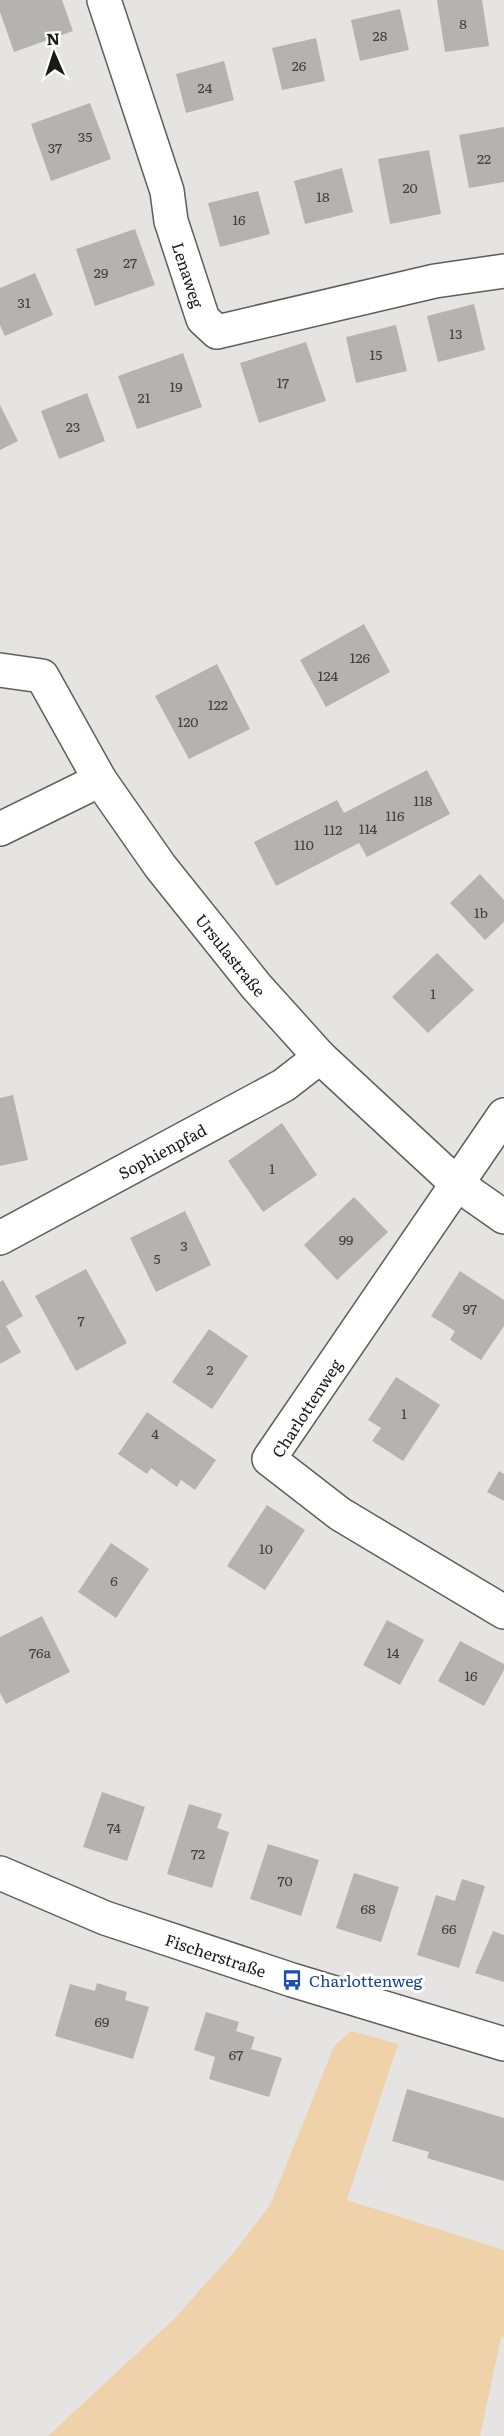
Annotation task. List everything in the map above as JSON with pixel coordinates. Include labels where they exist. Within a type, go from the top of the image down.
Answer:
[{"type":"street","name":"Lenaweg","points":[[104,0],[167,191],[171,221],[203,319],[217,332],[435,281],[504,271]]},
{"type":"street","name":"Ursulastraße","points":[[0,670],[42,676],[100,780],[179,891],[256,986],[320,1057],[457,1184],[504,1217]]},
{"type":"street","points":[[0,829],[100,780]]},
{"type":"street","name":"Sophienpfad","points":[[0,1238],[284,1085],[320,1057]]},
{"type":"street","points":[[457,1184],[504,1115]]},
{"type":"street","name":"Charlottenweg","points":[[457,1184],[269,1459],[340,1514],[504,1612]]},
{"type":"street","name":"Fischerstraße","points":[[0,1874],[116,1922],[292,1980],[504,2044]]},
{"type":"shaded area","points":[[351,2031],[398,2044],[347,2200],[504,2250],[504,2337],[501,2338],[480,2436],[48,2436],[173,2320],[235,2251],[270,2205],[334,2046]]},
{"type":"building","points":[[0,0],[62,0],[73,31],[14,52],[0,12]]},
{"type":"building","points":[[437,0],[482,0],[489,46],[445,52]]},
{"type":"building","points":[[400,9],[409,50],[360,61],[351,20]]},
{"type":"building","points":[[316,38],[325,81],[282,90],[272,48]]},
{"type":"building","points":[[224,61],[234,100],[186,113],[176,74]]},
{"type":"building","points":[[90,103],[111,159],[51,181],[31,124]]},
{"type":"building","points":[[504,127],[504,182],[469,188],[459,135]]},
{"type":"building","points":[[429,150],[441,214],[390,224],[378,159]]},
{"type":"building","points":[[342,168],[353,212],[305,224],[294,181]]},
{"type":"building","points":[[258,191],[270,234],[220,247],[208,203]]},
{"type":"building","points":[[135,229],[155,285],[95,306],[76,249]]},
{"type":"building","points":[[35,273],[53,315],[5,336],[0,325],[0,288]]},
{"type":"building","points":[[474,304],[485,350],[438,362],[427,316]]},
{"type":"building","points":[[396,325],[407,371],[356,383],[346,337]]},
{"type":"building","points":[[306,342],[326,401],[259,423],[240,363]]},
{"type":"building","points":[[183,353],[202,407],[137,429],[118,376]]},
{"type":"building","points":[[87,393],[105,441],[59,459],[41,411]]},
{"type":"building","points":[[0,405],[18,441],[0,450]]},
{"type":"building","points":[[364,624],[390,672],[326,707],[300,660]]},
{"type":"building","points":[[217,664],[250,729],[189,759],[155,696]]},
{"type":"building","points":[[427,770],[450,814],[367,857],[359,843],[276,886],[254,842],[337,800],[344,813]]},
{"type":"building","points":[[480,874],[504,900],[504,922],[485,940],[450,903]]},
{"type":"building","points":[[437,953],[474,990],[428,1033],[392,997]]},
{"type":"building","points":[[13,1095],[28,1160],[0,1166],[0,1098]]},
{"type":"building","points":[[282,1123],[317,1175],[263,1212],[228,1161]]},
{"type":"building","points":[[354,1197],[388,1232],[337,1280],[304,1245]]},
{"type":"building","points":[[185,1211],[211,1265],[156,1292],[130,1238]]},
{"type":"building","points":[[86,1269],[127,1343],[76,1371],[35,1296]]},
{"type":"building","points":[[460,1271],[504,1300],[504,1326],[481,1360],[450,1340],[455,1331],[431,1316]]},
{"type":"building","points":[[3,1280],[23,1316],[6,1326],[21,1352],[0,1364],[0,1282]]},
{"type":"building","points":[[209,1329],[248,1356],[212,1409],[172,1382]]},
{"type":"building","points":[[396,1377],[440,1405],[403,1461],[372,1441],[381,1428],[368,1420]]},
{"type":"building","points":[[147,1412],[216,1460],[195,1490],[181,1480],[177,1487],[151,1468],[147,1474],[118,1454]]},
{"type":"building","points":[[499,1471],[504,1474],[504,1501],[487,1492]]},
{"type":"building","points":[[267,1505],[305,1530],[265,1590],[227,1566]]},
{"type":"building","points":[[111,1543],[149,1569],[116,1618],[78,1592]]},
{"type":"building","points":[[42,1616],[70,1672],[6,1704],[0,1693],[0,1637]]},
{"type":"building","points":[[387,1620],[424,1640],[400,1685],[363,1665]]},
{"type":"building","points":[[460,1641],[504,1664],[504,1670],[484,1706],[438,1681]]},
{"type":"building","points":[[102,1792],[145,1807],[127,1861],[83,1847]]},
{"type":"building","points":[[189,1804],[222,1814],[217,1828],[229,1832],[212,1888],[167,1874]]},
{"type":"building","points":[[268,1844],[319,1860],[301,1916],[250,1899]]},
{"type":"building","points":[[354,1873],[399,1887],[381,1942],[336,1928]]},
{"type":"building","points":[[462,1879],[485,1886],[459,1968],[417,1955],[436,1895],[455,1901]]},
{"type":"building","points":[[493,1931],[504,1935],[504,1982],[475,1973]]},
{"type":"building","points":[[97,1983],[127,1992],[125,2000],[149,2007],[133,2059],[55,2036],[70,1984],[95,1991]]},
{"type":"building","points":[[206,2012],[239,2022],[236,2031],[255,2037],[251,2049],[282,2058],[269,2097],[209,2079],[215,2057],[194,2050]]},
{"type":"building","points":[[407,2089],[504,2118],[504,2181],[427,2158],[429,2152],[392,2141]]},
{"type":"place","name":"Charlottenweg","points":[[292,1980]]}]
